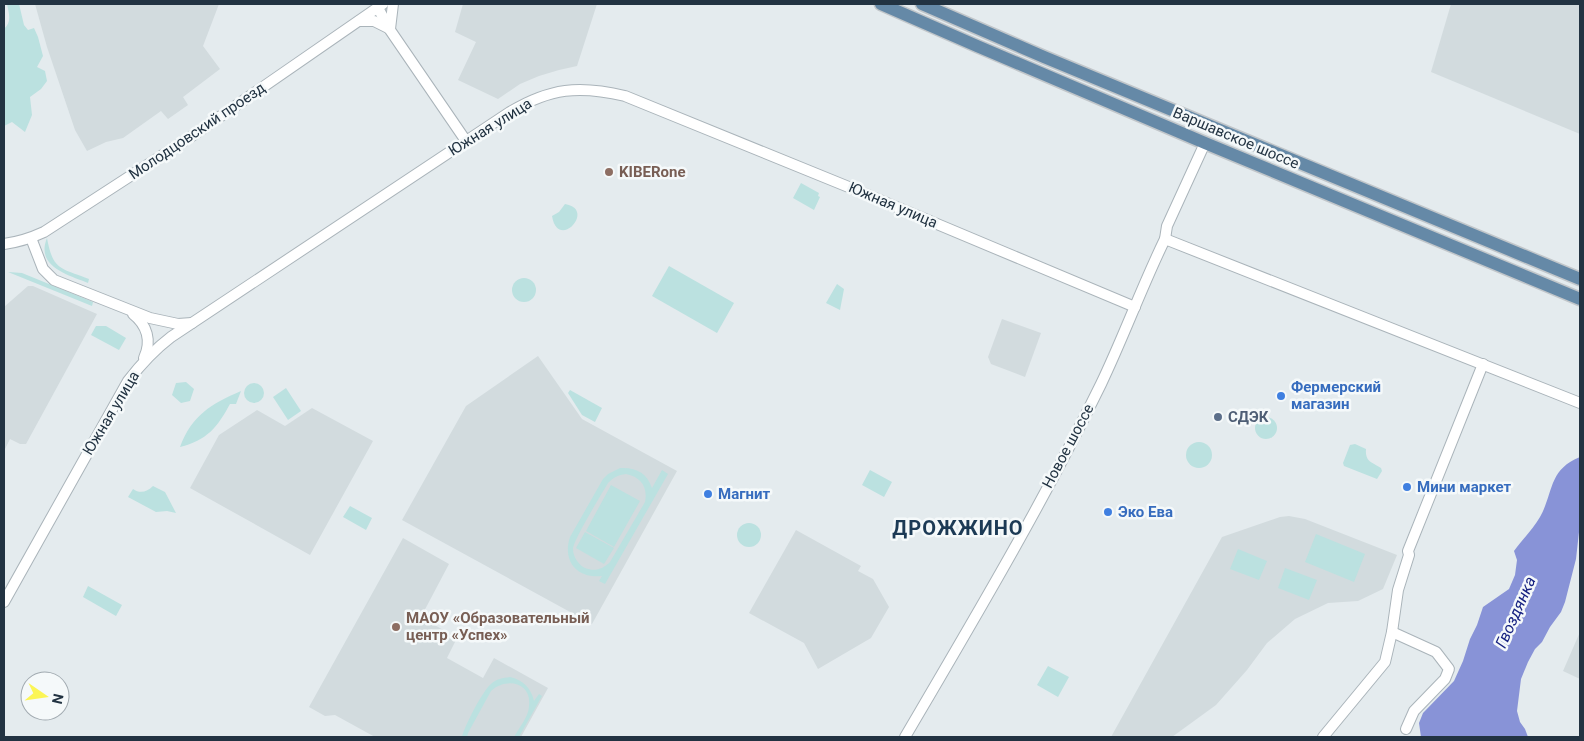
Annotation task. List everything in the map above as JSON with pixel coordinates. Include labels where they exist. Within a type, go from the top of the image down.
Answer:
[{"type":"main road","name":"Варшавское шоссе","points":[[881,4],[1205,143],[1580,299]]},
{"type":"main road","name":"Варшавское шоссе","points":[[922,4],[1044,57],[1580,279]]},
{"type":"street","points":[[390,30],[393,4]]},
{"type":"street","points":[[380,6],[390,30],[466,141]]},
{"type":"street","name":"Молодцовский проезд","points":[[4,244],[16,243],[44,232],[195,134],[380,6]]},
{"type":"street","points":[[358,21],[374,21],[390,30]]},
{"type":"street","name":"Южная улица","points":[[4,602],[128,381],[141,364],[171,337],[485,128],[527,102],[561,91],[580,89],[602,90],[625,96],[1135,307]]},
{"type":"street","points":[[453,122],[469,129],[485,128]]},
{"type":"street","points":[[450,152],[454,138],[453,122]]},
{"type":"street","name":"Новое шоссе","points":[[905,737],[1070,446],[1102,382],[1165,238],[1167,226],[1205,143]]},
{"type":"street","points":[[31,238],[43,269],[54,280],[150,318],[178,324],[192,323]]},
{"type":"street","points":[[1165,238],[1580,403]]},
{"type":"street","points":[[124,308],[142,322],[148,334],[147,352],[141,364]]},
{"type":"street","points":[[150,318],[164,328],[171,337]]},
{"type":"street","points":[[1324,737],[1385,662],[1392,632],[1398,590],[1409,555],[1408,551],[1483,364]]},
{"type":"street","points":[[1392,632],[1436,652],[1449,669],[1445,679],[1414,712],[1406,729]]},
{"type":"shaded area","points":[[7,4],[19,4],[24,25],[28,30],[34,28],[43,56],[37,67],[45,71],[47,81],[41,89],[30,97],[32,115],[25,132],[12,122],[4,126],[4,29],[8,24],[9,18]]},
{"type":"shaded area","points":[[35,4],[219,4],[203,46],[220,69],[183,97],[188,105],[168,119],[161,111],[123,138],[106,142],[87,151],[75,130],[47,47]]},
{"type":"shaded area","points":[[463,4],[597,4],[577,66],[539,76],[520,84],[498,99],[458,80],[476,42],[455,32]]},
{"type":"shaded area","points":[[1451,4],[1580,4],[1580,134],[1431,72]]},
{"type":"shaded area","points":[[801,183],[819,193],[818,196],[820,197],[814,210],[793,198]]},
{"type":"shaded area","points":[[565,204],[574,207],[577,219],[573,225],[561,230],[556,226],[552,216],[559,212]]},
{"type":"shaded area","points":[[47,238],[49,249],[56,263],[65,270],[89,279],[88,283],[64,273],[50,263],[46,256],[45,248]]},
{"type":"shaded area","points":[[669,266],[734,303],[717,333],[652,296]]},
{"type":"shaded area","points":[[8,272],[22,273],[93,302],[92,306]]},
{"type":"shaded area","points":[[524,278],[532,282],[536,290],[532,298],[524,302],[516,298],[512,290],[516,282]]},
{"type":"shaded area","points":[[837,284],[844,289],[840,310],[826,303]]},
{"type":"shaded area","points":[[28,286],[33,286],[97,314],[26,444],[20,444],[10,439],[4,451],[4,307]]},
{"type":"shaded area","points":[[1002,319],[1041,333],[1025,377],[991,364],[988,357]]},
{"type":"shaded area","points":[[96,326],[106,326],[126,338],[119,350],[91,335]]},
{"type":"shaded area","points":[[538,356],[582,419],[677,471],[592,624],[402,520],[466,406]]},
{"type":"shaded area","points":[[186,382],[194,389],[190,401],[181,403],[172,395],[176,383]]},
{"type":"shaded area","points":[[254,383],[261,386],[264,393],[261,400],[254,403],[247,400],[244,393],[247,386]]},
{"type":"shaded area","points":[[286,388],[301,411],[288,420],[273,397]]},
{"type":"shaded area","points":[[570,390],[602,408],[595,422],[582,415],[568,393]]},
{"type":"shaded area","points":[[241,391],[236,404],[230,404],[210,432],[197,441],[180,447],[190,427],[204,412],[220,401]]},
{"type":"shaded area","points":[[312,408],[373,441],[310,555],[190,488],[219,435],[257,410],[285,426]]},
{"type":"shaded area","points":[[1266,417],[1274,420],[1277,428],[1274,436],[1266,439],[1258,436],[1255,428],[1258,420]]},
{"type":"shaded area","points":[[1199,442],[1208,446],[1212,455],[1208,464],[1199,468],[1190,464],[1186,455],[1190,446]]},
{"type":"shaded area","points":[[1355,444],[1366,449],[1368,459],[1381,468],[1382,471],[1377,479],[1344,466],[1343,463],[1350,445]]},
{"type":"shaded area","points":[[620,468],[636,470],[647,478],[652,488],[662,470],[668,474],[605,584],[599,581],[602,576],[585,575],[574,567],[568,554],[568,546],[570,537],[603,479]],"holes":[[[631,475],[639,480],[644,487],[645,502],[610,562],[599,569],[585,568],[577,560],[573,552],[578,536],[608,483],[618,476]]]},
{"type":"shaded area","points":[[870,470],[892,482],[884,497],[862,485]]},
{"type":"shaded area","points":[[611,485],[640,501],[614,547],[586,531]]},
{"type":"shaded area","points":[[153,486],[165,492],[176,513],[167,511],[156,512],[128,497],[133,489],[143,492]]},
{"type":"shaded area","points":[[350,506],[372,518],[366,530],[343,517]]},
{"type":"shaded area","points":[[1289,516],[1305,519],[1397,555],[1383,589],[1358,601],[1328,603],[1295,619],[1267,643],[1247,670],[1216,705],[1172,737],[1111,737],[1222,537],[1280,517]]},
{"type":"shaded area","points":[[749,523],[754,524],[760,530],[760,540],[754,546],[749,547],[744,546],[738,540],[737,535],[738,530],[744,524]]},
{"type":"shaded area","points":[[796,530],[861,566],[858,571],[873,579],[889,607],[871,638],[818,669],[804,643],[749,613]]},
{"type":"shaded area","points":[[585,532],[614,548],[604,564],[576,548]]},
{"type":"shaded area","points":[[1316,534],[1365,554],[1354,582],[1305,562]]},
{"type":"shaded area","name":"МАОУ «Образовательный центр «Успех»","points":[[403,538],[449,564],[421,617],[457,638],[447,658],[483,678],[494,658],[548,688],[521,737],[375,737],[335,715],[325,716],[309,707]]},
{"type":"shaded area","points":[[1238,549],[1267,561],[1259,580],[1230,569]]},
{"type":"shaded area","points":[[1285,568],[1317,580],[1309,600],[1278,588]]},
{"type":"shaded area","points":[[88,586],[122,605],[116,616],[83,597]]},
{"type":"shaded area","points":[[1580,632],[1580,679],[1563,671]]},
{"type":"shaded area","points":[[1048,666],[1069,677],[1058,697],[1037,685]]},
{"type":"shaded area","points":[[510,677],[526,685],[534,701],[539,694],[542,696],[519,737],[514,737],[527,714],[529,698],[522,687],[510,683],[491,691],[467,737],[462,737],[466,725],[483,693],[493,682]]},
{"type":"water","name":"Гвоздянка","points":[[1580,457],[1580,523],[1576,559],[1565,602],[1561,612],[1542,642],[1535,649],[1521,679],[1517,711],[1520,722],[1528,737],[1421,737],[1419,723],[1423,713],[1454,681],[1483,607],[1509,589],[1515,575],[1517,560],[1514,551],[1540,517],[1553,482],[1562,468]]},
{"type":"place","name":"KIBERone","points":[[609,172]]},
{"type":"place","name":"Фермерский магазин","points":[[1281,396]]},
{"type":"place","name":"СДЭК","points":[[1218,417]]},
{"type":"place","name":"Мини маркет","points":[[1407,487]]},
{"type":"place","name":"Магнит","points":[[708,494]]},
{"type":"place","name":"Эко Ева","points":[[1108,512]]},
{"type":"place","name":"МАОУ «Образовательный центр «Успех»","points":[[396,627]]},
{"type":"district","name":"ДРОЖЖИНО","points":[[958,528]]}]
